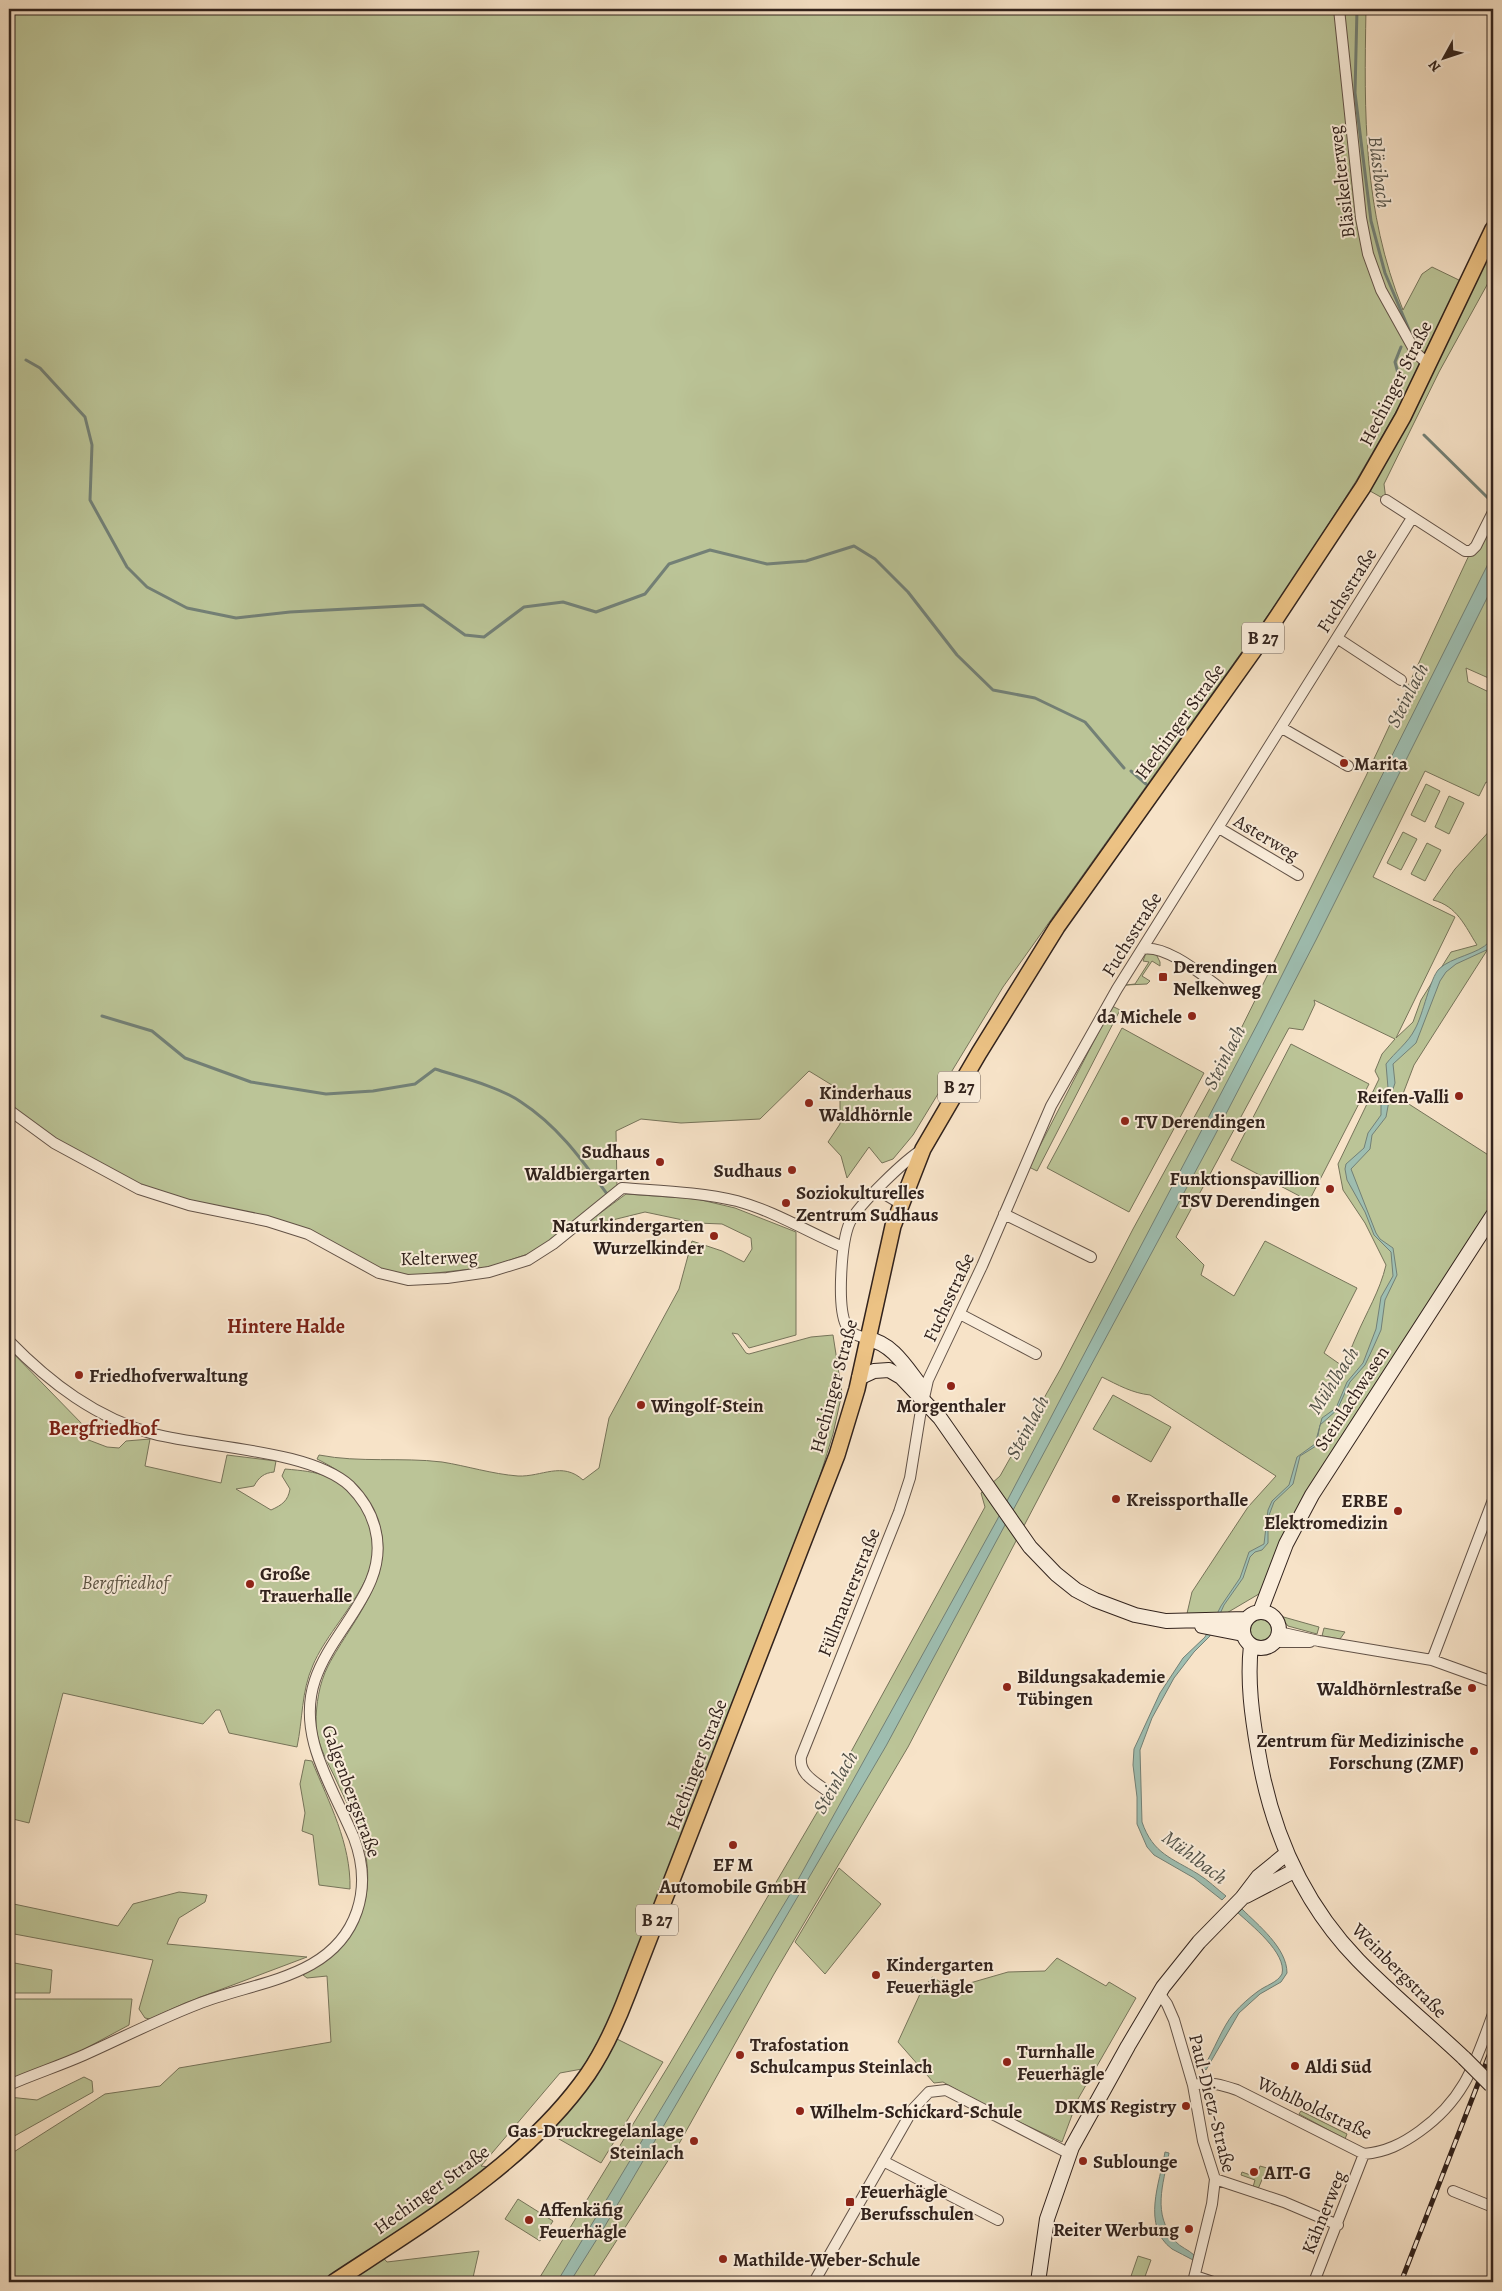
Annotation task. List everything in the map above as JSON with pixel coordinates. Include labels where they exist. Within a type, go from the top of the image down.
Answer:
[{"type":"main road","name":"Hechinger Straße","points":[[334,2282],[437,2213],[515,2152],[566,2101],[601,2053],[628,1993],[844,1437],[887,1252],[901,1204],[924,1149],[974,1061],[1057,927],[1269,629],[1340,524],[1403,417],[1493,229]]},
{"type":"street","name":"Bläsikelterweg","points":[[1339,9],[1361,218],[1368,254],[1381,290],[1416,353],[1428,365]]},
{"type":"street","points":[[1386,500],[1465,551],[1471,551],[1476,546],[1493,512]]},
{"type":"street","name":"Fuchsstraße","points":[[924,1396],[928,1380],[960,1314],[1051,1106],[1142,949],[1412,518]]},
{"type":"street","points":[[1337,638],[1401,680]]},
{"type":"street","points":[[1282,728],[1348,766]]},
{"type":"street","name":"Asterweg","points":[[1219,828],[1298,875]]},
{"type":"street","points":[[1142,949],[1153,948],[1171,956],[1219,987]]},
{"type":"street","name":"Kelterweg","points":[[9,1110],[54,1143],[139,1189],[189,1206],[267,1221],[308,1234],[379,1273],[408,1280],[446,1278],[489,1272],[528,1260],[554,1244],[622,1188],[696,1194],[737,1201],[767,1212],[842,1247]]},
{"type":"street","name":"Hechinger Straße","points":[[868,1339],[855,1335],[846,1326],[841,1281],[842,1247],[850,1223],[908,1158],[924,1149]]},
{"type":"street","points":[[878,1190],[901,1204]]},
{"type":"street","points":[[1004,1214],[1091,1257]]},
{"type":"street","name":"Steinlachwasen","points":[[1260,1612],[1286,1544],[1320,1480],[1493,1215]]},
{"type":"street","points":[[960,1314],[1036,1354]]},
{"type":"street","points":[[868,1339],[901,1377]]},
{"type":"street","points":[[868,1339],[876,1340],[895,1354],[1022,1535],[1044,1562],[1076,1590],[1095,1600],[1135,1615],[1180,1622],[1222,1625],[1246,1619],[1260,1612],[1269,1614],[1275,1619],[1277,1637],[1270,1646],[1253,1647],[1222,1625]]},
{"type":"street","name":"Galgenbergstraße","points":[[9,1341],[32,1365],[88,1406],[110,1418],[160,1435],[317,1465],[339,1477],[365,1504],[372,1517],[379,1546],[378,1559],[365,1594],[321,1665],[310,1700],[308,1726],[316,1751],[358,1848],[363,1872],[360,1900],[350,1928],[334,1949],[300,1971],[273,1982],[201,2002],[81,2056],[9,2085]]},
{"type":"street","points":[[859,1378],[874,1371],[889,1370],[901,1377],[924,1396]]},
{"type":"street","name":"Füllmaurerstraße","points":[[826,1790],[804,1772],[800,1765],[801,1757],[900,1512],[910,1478],[924,1396]]},
{"type":"street","points":[[1432,1660],[1493,1500]]},
{"type":"street","points":[[1246,1619],[1253,1647]]},
{"type":"street","points":[[1277,1637],[1285,1643],[1319,1641],[1432,1660],[1493,1682]]},
{"type":"street","name":"Weinbergstraße","points":[[1253,1647],[1251,1695],[1263,1784],[1286,1854],[1294,1871],[1318,1910],[1357,1959],[1464,2058],[1492,2087]]},
{"type":"street","points":[[1038,2282],[1048,2219],[1070,2154],[1083,2125],[1159,1994],[1199,1942],[1242,1898],[1258,1877],[1286,1854]]},
{"type":"street","points":[[1242,1898],[1294,1871]]},
{"type":"street","name":"Paul-Dietz-Straße","points":[[1159,1994],[1167,2004],[1174,2020],[1194,2085],[1203,2141],[1216,2179],[1194,2279]]},
{"type":"street","name":"Wohlboldstraße","points":[[1194,2085],[1205,2082],[1217,2083],[1237,2090],[1364,2154],[1396,2146],[1418,2133],[1440,2116],[1455,2099],[1473,2068],[1493,2014]]},
{"type":"street","points":[[814,2282],[918,2102],[925,2095],[939,2090],[946,2090],[1070,2154]]},
{"type":"street","name":"Kähnerweg","points":[[1314,2282],[1338,2225],[1364,2154]]},
{"type":"street","points":[[883,2162],[998,2220]]},
{"type":"street","points":[[1216,2179],[1284,2202],[1338,2225]]},
{"type":"street","points":[[1453,2191],[1493,2207]]},
{"type":"street","points":[[1194,2279],[1212,2282]]},
{"type":"green space","points":[[9,9],[1366,9],[1366,124],[1373,199],[1390,273],[1403,310],[1422,274],[1432,267],[1463,282],[1493,243],[1493,274],[1439,372],[1384,484],[1386,500],[1363,487],[1426,369],[1400,405],[1356,481],[1293,580],[1003,987],[913,1135],[893,1159],[882,1163],[869,1147],[847,1178],[841,1156],[828,1142],[840,1124],[840,1090],[809,1071],[760,1119],[681,1123],[641,1119],[616,1131],[617,1188],[551,1240],[528,1254],[489,1267],[409,1276],[380,1270],[309,1231],[190,1202],[141,1185],[55,1139],[9,1105]]},
{"type":"green space","points":[[1493,512],[1493,680],[1466,668],[1468,682],[1493,694],[1493,784],[1486,782],[1479,796],[1425,771],[1373,877],[1455,917],[1396,1038],[1413,1022],[1421,1000],[1451,952],[1477,945],[1460,918],[1448,907],[1433,900],[1455,869],[1493,827],[1493,941],[1414,1065],[1401,1099],[1493,1158],[1493,1215],[1366,1409],[1269,1588],[1225,1614],[1185,1622],[1192,1592],[1248,1507],[1276,1476],[1150,1395],[1131,1391],[1102,1377],[908,1747],[774,1974],[680,2142],[590,2282],[537,2282],[669,2065],[829,1792],[985,1507],[981,1493],[1000,1476],[1061,1368],[1133,1229],[1226,1059],[1366,776],[1471,551]],"holes":[[[1314,1000],[1395,1039],[1382,1054],[1375,1071],[1379,1079],[1338,1164],[1343,1190],[1365,1223],[1386,1265],[1377,1293],[1350,1352],[1341,1365],[1324,1353],[1357,1288],[1265,1241],[1234,1296],[1201,1275],[1204,1265],[1176,1237],[1289,1028],[1303,1030],[1315,1004]]]},
{"type":"green space","points":[[1426,784],[1440,791],[1425,822],[1411,815]]},
{"type":"green space","points":[[1449,796],[1464,803],[1449,834],[1435,827]]},
{"type":"green space","points":[[1403,832],[1417,839],[1401,870],[1387,863]]},
{"type":"green space","points":[[1427,843],[1441,850],[1425,881],[1411,874]]},
{"type":"green space","points":[[1146,953],[1156,954],[1160,966],[1152,961],[1142,976],[1150,981],[1147,984],[1126,985],[1135,984],[1149,962],[1143,961]]},
{"type":"green space","points":[[1112,1006],[1120,1010],[1037,1171],[1029,1167]]},
{"type":"green space","name":"TV Derendingen","points":[[1122,1028],[1204,1073],[1129,1212],[1047,1168]]},
{"type":"green space","points":[[1291,1044],[1369,1084],[1309,1201],[1231,1160]]},
{"type":"green space","points":[[626,1194],[697,1199],[735,1208],[796,1232],[796,1335],[749,1348],[738,1334],[732,1333],[746,1353],[749,1354],[811,1337],[833,1335],[842,1393],[833,1434],[815,1492],[622,1990],[604,2031],[582,2069],[560,2073],[481,2166],[496,2168],[379,2253],[387,2262],[479,2251],[472,2282],[9,2282],[9,2155],[105,2094],[160,2086],[179,2068],[331,2042],[327,1976],[307,1978],[303,1975],[335,1951],[357,1922],[364,1906],[367,1888],[367,1868],[364,1847],[359,1831],[318,1739],[317,1709],[320,1687],[325,1673],[371,1592],[379,1573],[383,1553],[381,1533],[369,1503],[357,1487],[343,1475],[317,1459],[319,1455],[350,1459],[442,1462],[518,1476],[552,1471],[567,1471],[583,1480],[599,1468],[609,1418],[679,1289],[692,1241],[722,1251],[744,1262],[752,1249],[751,1238],[722,1224],[697,1223],[645,1212],[580,1228]]},
{"type":"green space","name":"Bergfriedhof","points":[[9,1349],[85,1427],[86,1439],[107,1447],[119,1448],[126,1441],[150,1439],[145,1466],[221,1483],[227,1455],[276,1461],[274,1472],[262,1476],[254,1486],[236,1489],[271,1510],[284,1502],[288,1497],[290,1489],[282,1476],[285,1469],[297,1470],[317,1473],[334,1480],[358,1502],[371,1524],[375,1545],[371,1566],[362,1587],[323,1646],[313,1665],[304,1695],[297,1747],[229,1733],[220,1710],[216,1710],[203,1724],[63,1693],[29,1823],[9,1818]]},
{"type":"green space","points":[[1113,1395],[1171,1427],[1151,1462],[1093,1429]]},
{"type":"green space","points":[[1280,1616],[1319,1627],[1317,1634],[1288,1626]]},
{"type":"green space","points":[[1260,1618],[1269,1621],[1272,1630],[1269,1639],[1260,1642],[1251,1639],[1248,1630],[1251,1621]]},
{"type":"green space","points":[[1324,1628],[1345,1632],[1340,1639],[1322,1636]]},
{"type":"green space","points":[[305,1760],[312,1761],[338,1824],[347,1856],[350,1889],[319,1885],[313,1835],[302,1831],[305,1813],[300,1784]]},
{"type":"green space","points":[[839,1868],[881,1904],[825,1974],[795,1942]]},
{"type":"green space","points":[[179,1892],[207,1895],[205,1902],[179,1918],[167,1944],[307,1957],[185,2003],[150,2019],[145,2018],[139,2009],[153,1960],[9,1933],[9,1903],[118,1926],[133,1904]]},
{"type":"green space","name":"Turnhalle Feuerhägle","points":[[1057,1958],[1106,1986],[1109,1982],[1136,1998],[1078,2099],[1062,2142],[985,2106],[943,2082],[934,2083],[898,2042],[920,1994],[932,1977],[963,1995],[970,1983],[1008,1972],[1045,1971]]},
{"type":"green space","points":[[9,1962],[52,1970],[50,1993],[9,1993]]},
{"type":"green space","points":[[9,1999],[132,1999],[129,2025],[79,2052],[9,2080]]},
{"type":"green space","points":[[615,2038],[663,2062],[601,2163],[545,2131]]},
{"type":"green space","points":[[84,2077],[92,2081],[93,2092],[9,2139],[9,2097],[37,2100]]},
{"type":"green space","points":[[1301,2111],[1347,2134],[1345,2139],[1299,2114]]},
{"type":"green space","points":[[1260,2166],[1267,2168],[1258,2189],[1253,2187],[1255,2180],[1241,2175],[1242,2172],[1256,2177]]},
{"type":"green space","name":"Affenkäfig Feuerhägle","points":[[518,2199],[553,2221],[540,2241],[505,2219]]},
{"type":"green space","points":[[1138,2256],[1151,2260],[1143,2282],[1129,2282]]},
{"type":"shaded area","points":[[1493,554],[1493,586],[1316,940],[1214,1137],[886,1746],[602,2231],[570,2282],[557,2282],[789,1896],[997,1520],[1260,1019]]},
{"type":"shaded area","points":[[1493,932],[1493,947],[1456,964],[1446,972],[1440,981],[1416,1043],[1393,1064],[1395,1083],[1386,1117],[1372,1135],[1370,1149],[1351,1169],[1376,1233],[1380,1239],[1393,1248],[1397,1275],[1385,1300],[1381,1330],[1365,1365],[1350,1382],[1337,1410],[1320,1425],[1322,1418],[1336,1408],[1347,1382],[1363,1363],[1376,1329],[1381,1297],[1393,1276],[1391,1252],[1374,1235],[1365,1212],[1347,1180],[1346,1164],[1364,1148],[1368,1133],[1381,1115],[1381,1103],[1388,1088],[1386,1064],[1409,1039],[1415,1029],[1439,969],[1450,961],[1479,950],[1489,942]]},
{"type":"shaded area","points":[[1320,1426],[1316,1446],[1300,1456],[1293,1484],[1274,1502],[1268,1518],[1268,1543],[1262,1550],[1255,1552],[1250,1557],[1243,1578],[1224,1605],[1210,1636],[1194,1652],[1174,1678],[1152,1718],[1140,1750],[1142,1822],[1146,1833],[1164,1854],[1202,1876],[1226,1896],[1222,1900],[1194,1878],[1154,1855],[1147,1847],[1137,1824],[1137,1797],[1133,1765],[1134,1749],[1160,1693],[1183,1658],[1205,1637],[1221,1606],[1240,1578],[1249,1552],[1264,1544],[1268,1510],[1272,1501],[1289,1485],[1297,1457],[1315,1444]]},
{"type":"shaded area","points":[[1242,1909],[1277,1946],[1286,1964],[1287,1973],[1281,1982],[1260,1994],[1239,2013],[1206,2070],[1203,2068],[1234,2013],[1242,2004],[1277,1980],[1282,1974],[1279,1957],[1267,1940],[1237,1912]]},
{"type":"shaded area","points":[[1165,2152],[1169,2153],[1162,2188],[1161,2210],[1168,2231],[1179,2245],[1194,2255],[1193,2260],[1172,2249],[1163,2239],[1157,2228],[1155,2203]]},
{"type":"waterway","name":"Bläsibach","points":[[1357,9],[1355,93],[1371,221],[1385,273],[1410,332]]},
{"type":"waterway","name":"Bläsibach","points":[[1401,347],[1395,362],[1401,384]]},
{"type":"waterway","points":[[9,352],[13,353]]},
{"type":"waterway","points":[[26,360],[40,368],[85,417],[92,445],[90,500],[127,567],[147,587],[187,608],[236,618],[290,612],[423,605],[465,635],[484,637],[524,607],[563,602],[596,612],[645,594],[669,564],[710,550],[767,564],[806,561],[854,546],[875,559],[908,592],[957,655],[993,690],[1035,698],[1085,722],[1124,768]]},
{"type":"waterway","name":"Bläsibach","points":[[1424,435],[1489,499]]},
{"type":"waterway","points":[[1131,771],[1146,784]]},
{"type":"waterway","points":[[102,1016],[152,1031],[185,1058],[251,1082],[326,1094],[373,1091],[415,1084],[435,1069],[480,1083],[521,1102],[547,1122],[568,1144],[607,1194]]},
{"type":"railway","points":[[1401,2282],[1493,2045]]},
{"type":"place","name":"Marita","points":[[1344,763]]},
{"type":"place","name":"Derendingen Nelkenweg","points":[[1163,977]]},
{"type":"place","name":"da Michele","points":[[1192,1016]]},
{"type":"place","name":"Reifen-Valli","points":[[1459,1096]]},
{"type":"place","name":"Kinderhaus Waldhörnle","points":[[809,1103]]},
{"type":"place","name":"TV Derendingen","points":[[1125,1121]]},
{"type":"place","name":"Sudhaus Waldbiergarten","points":[[660,1162]]},
{"type":"place","name":"Sudhaus","points":[[792,1170]]},
{"type":"place","name":"Funktionspavillion TSV Derendingen","points":[[1330,1189]]},
{"type":"place","name":"Soziokulturelles Zentrum Sudhaus","points":[[786,1203]]},
{"type":"place","name":"Naturkindergarten Wurzelkinder","points":[[714,1236]]},
{"type":"place","name":"Friedhofverwaltung","points":[[79,1375]]},
{"type":"place","name":"Morgenthaler","points":[[951,1386]]},
{"type":"place","name":"Wingolf-Stein","points":[[641,1405]]},
{"type":"place","name":"Kreissporthalle","points":[[1116,1499]]},
{"type":"place","name":"ERBE Elektromedizin","points":[[1398,1511]]},
{"type":"place","name":"Große Trauerhalle","points":[[250,1584]]},
{"type":"place","name":"Bildungsakademie Tübingen","points":[[1007,1687]]},
{"type":"place","name":"Waldhörnlestraße","points":[[1472,1688]]},
{"type":"place","name":"Zentrum für Medizinische Forschung (ZMF)","points":[[1474,1751]]},
{"type":"place","name":"EF M Automobile GmbH","points":[[733,1845]]},
{"type":"place","name":"Kindergarten Feuerhägle","points":[[876,1975]]},
{"type":"place","name":"Trafostation Schulcampus Steinlach","points":[[740,2055]]},
{"type":"place","name":"Turnhalle Feuerhägle","points":[[1007,2062]]},
{"type":"place","name":"Aldi Süd","points":[[1295,2066]]},
{"type":"place","name":"DKMS Registry","points":[[1186,2106]]},
{"type":"place","name":"Wilhelm-Schickard-Schule","points":[[800,2111]]},
{"type":"place","name":"Gas-Druckregelanlage Steinlach","points":[[694,2141]]},
{"type":"place","name":"Sublounge","points":[[1083,2161]]},
{"type":"place","name":"AIT-G","points":[[1254,2172]]},
{"type":"place","name":"Feuerhägle Berufsschulen","points":[[850,2202]]},
{"type":"place","name":"Affenkäfig Feuerhägle","points":[[529,2220]]},
{"type":"place","name":"Reiter Werbung","points":[[1189,2229]]},
{"type":"place","name":"Mathilde-Weber-Schule","points":[[723,2259]]},
{"type":"district","name":"Hintere Halde","points":[[286,1326]]},
{"type":"district","name":"Bergfriedhof","points":[[103,1428]]},
{"type":"water label","name":"Steinlach","points":[[1407,695]]},
{"type":"water label","name":"Steinlach","points":[[1224,1057]]},
{"type":"water label","name":"Mühlbach","points":[[1333,1380]]},
{"type":"water label","name":"Steinlach","points":[[1027,1427]]},
{"type":"water label","name":"Steinlach","points":[[835,1782]]},
{"type":"water label","name":"Mühlbach","points":[[1195,1857]]}]
